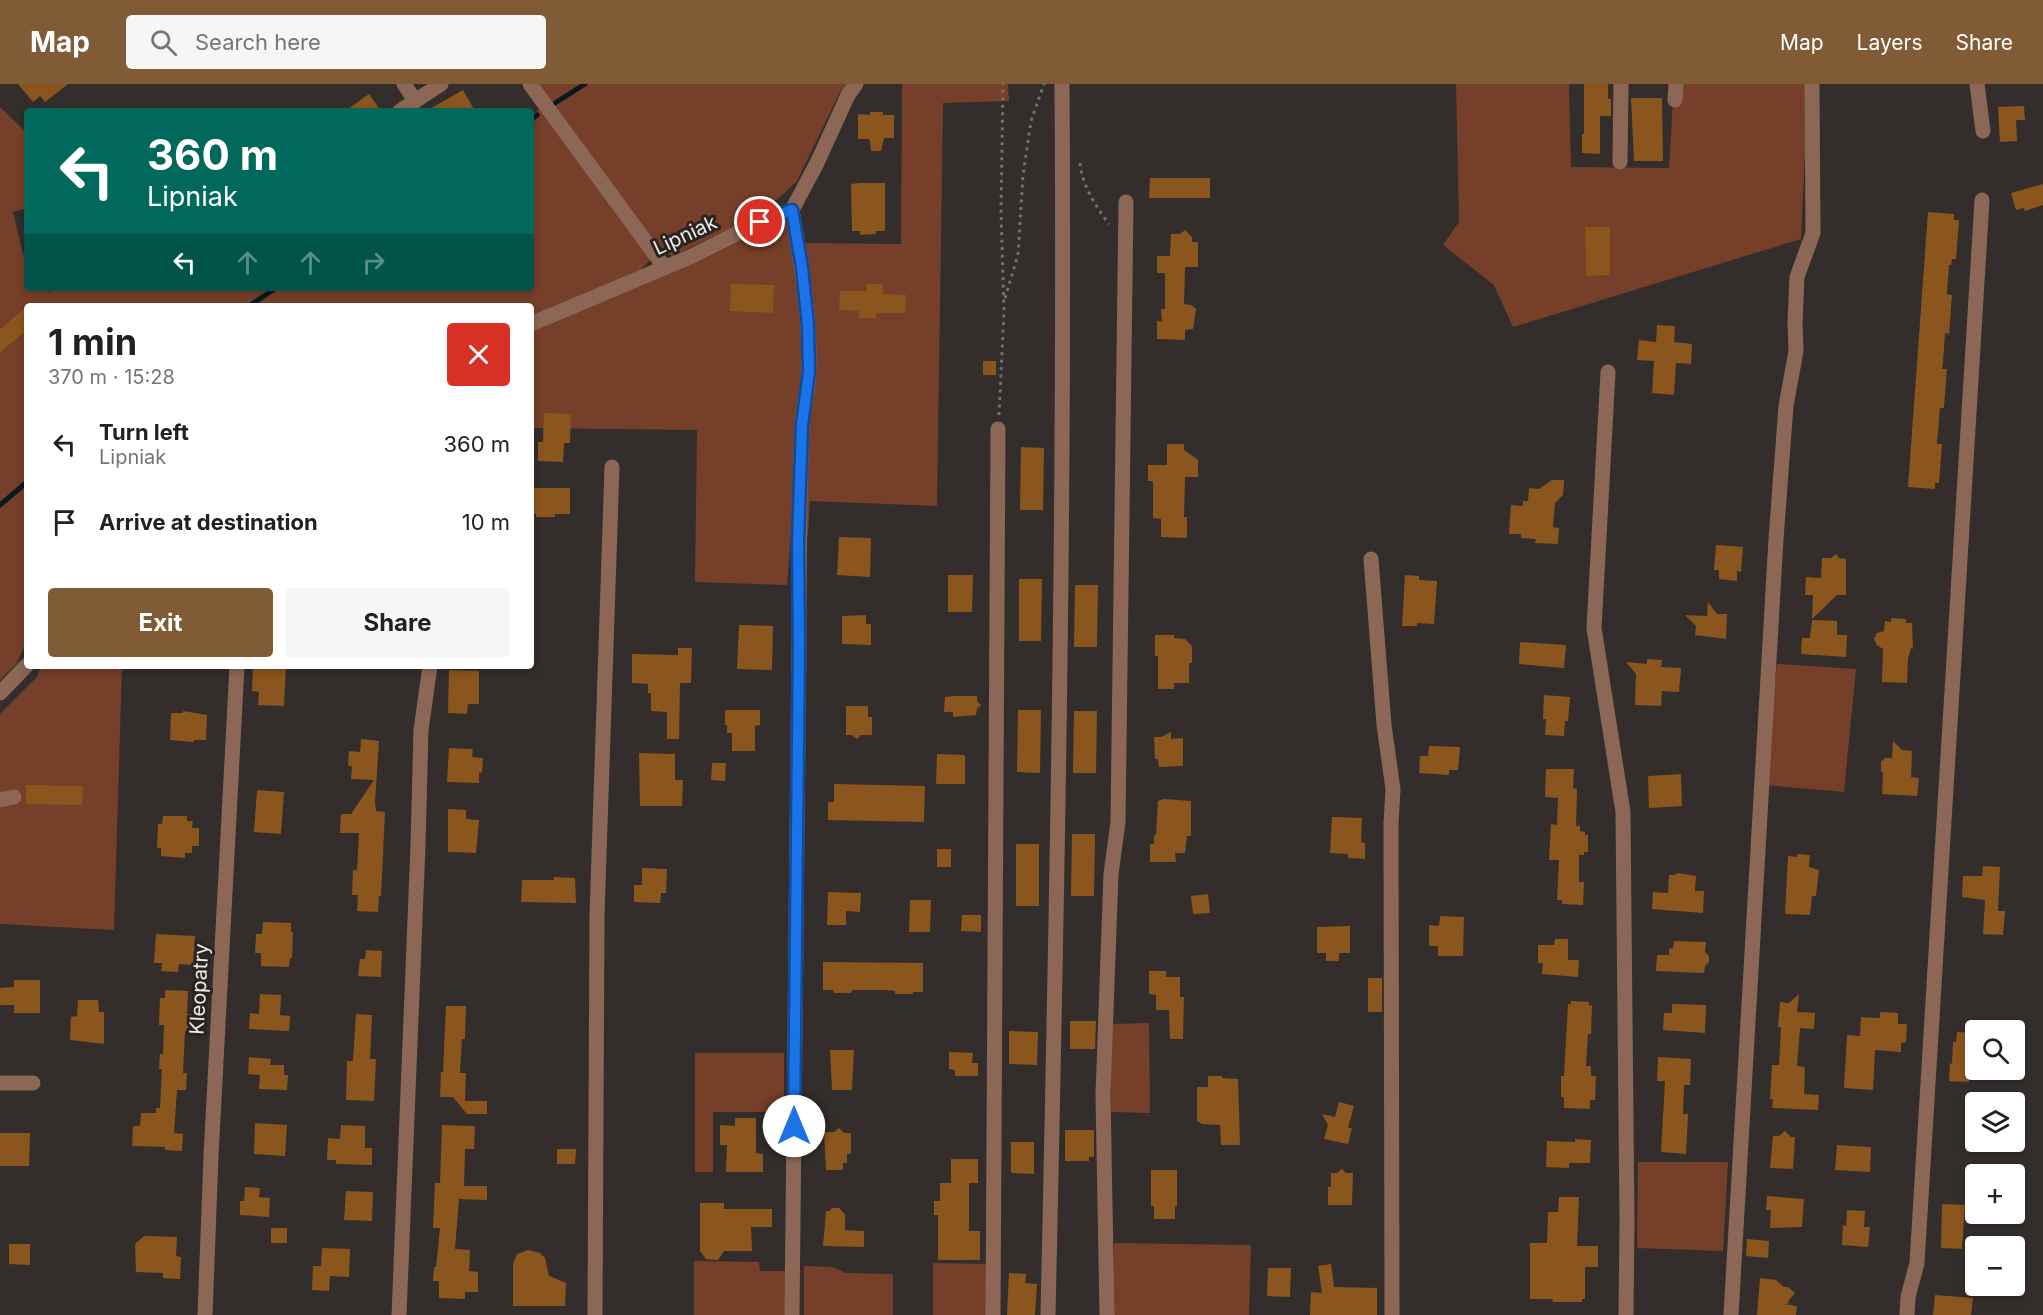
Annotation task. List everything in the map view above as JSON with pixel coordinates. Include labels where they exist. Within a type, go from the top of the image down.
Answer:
[{"type":"street","points":[[404,84],[415,101]]},
{"type":"street","points":[[404,108],[441,84]]},
{"type":"street","points":[[530,84],[664,268]]},
{"type":"street","points":[[792,1315],[798,542],[802,425],[809,371],[808,325],[802,268],[792,210],[817,163],[848,95],[856,84]]},
{"type":"street","points":[[1048,1315],[1054,1071],[1062,470],[1062,84]]},
{"type":"street","points":[[1620,162],[1621,84]]},
{"type":"street","points":[[1676,84],[1676,100]]},
{"type":"street","points":[[1731,1315],[1776,539],[1786,406],[1796,351],[1797,278],[1813,233],[1812,84]]},
{"type":"street","points":[[1977,84],[1983,131]]},
{"type":"street","points":[[1907,1315],[1908,1297],[1917,1263],[1982,200]]},
{"type":"street","points":[[1107,1315],[1103,1094],[1111,874],[1118,822],[1126,202]]},
{"type":"street","name":"Lipniak","points":[[534,323],[692,256],[760,222],[792,210]]},
{"type":"street","points":[[1608,372],[1594,628],[1623,812],[1626,1315]]},
{"type":"street","points":[[993,1315],[998,429]]},
{"type":"street","points":[[595,1315],[597,915],[612,467]]},
{"type":"street","points":[[1371,560],[1384,725],[1393,789],[1391,824],[1392,1315]]},
{"type":"street","points":[[0,693],[24,668]]},
{"type":"street","name":"Kleopatry","points":[[205,1315],[211,1156],[237,669]]},
{"type":"street","points":[[399,1315],[421,730],[430,669]]},
{"type":"street","points":[[0,1083],[33,1083]]},
{"type":"path","points":[[998,429],[1004,303],[1001,212],[1003,84]]},
{"type":"path","points":[[1004,303],[1018,255],[1023,175],[1031,122],[1044,84]]},
{"type":"path","points":[[1079,153],[1081,176],[1101,214],[1126,246]]},
{"type":"shaded area","points":[[536,84],[847,84],[839,94],[797,181],[779,198],[742,223],[673,256],[656,249]]},
{"type":"shaded area","points":[[902,84],[1008,84],[1009,101],[943,103],[937,506],[810,501],[808,535],[791,534],[787,585],[695,582],[697,430],[534,428],[534,327],[792,210],[799,243],[901,244]]},
{"type":"shaded area","points":[[1456,84],[1569,84],[1571,167],[1669,168],[1674,84],[1808,84],[1801,239],[1513,327],[1494,285],[1443,245],[1459,222]]},
{"type":"shaded area","points":[[0,107],[24,130],[24,209],[13,212],[24,255],[24,291],[49,291],[49,293],[51,291],[534,291],[534,113],[541,108],[651,259],[640,270],[534,316],[534,303],[24,303],[24,309],[0,329]]},
{"type":"shaded area","points":[[24,333],[24,648],[17,663],[0,680],[0,353]]},
{"type":"shaded area","points":[[1777,664],[1856,669],[1844,792],[1765,785]]},
{"type":"shaded area","points":[[40,669],[122,669],[114,930],[0,924],[0,714],[37,677]]},
{"type":"shaded area","points":[[1149,1023],[1150,1113],[1111,1112],[1111,1024]]},
{"type":"shaded area","points":[[695,1053],[784,1053],[784,1112],[713,1112],[713,1172],[695,1172]]},
{"type":"shaded area","points":[[1638,1162],[1728,1162],[1723,1251],[1637,1248]]},
{"type":"shaded area","points":[[1114,1243],[1251,1245],[1249,1315],[1112,1315]]},
{"type":"shaded area","points":[[694,1261],[759,1262],[760,1271],[786,1271],[786,1315],[694,1315]]},
{"type":"shaded area","points":[[933,1263],[990,1264],[989,1315],[933,1315]]},
{"type":"shaded area","points":[[804,1266],[833,1267],[846,1273],[893,1274],[893,1315],[804,1315]]},
{"type":"building","points":[[18,84],[68,84],[45,102],[40,96],[33,102]]},
{"type":"building","points":[[1584,84],[1608,84],[1611,116],[1600,116],[1600,154],[1582,153]]},
{"type":"building","points":[[463,90],[473,108],[431,108]]},
{"type":"building","points":[[369,94],[379,108],[349,108]]},
{"type":"building","points":[[1631,98],[1662,98],[1663,161],[1634,161]]},
{"type":"building","points":[[2024,106],[2025,120],[2016,120],[2017,141],[2000,142],[1998,107]]},
{"type":"building","points":[[870,112],[894,115],[894,138],[884,138],[881,151],[871,151],[869,139],[858,139],[858,114],[870,115]]},
{"type":"building","points":[[1150,178],[1210,178],[1210,198],[1149,198]]},
{"type":"building","points":[[885,183],[885,231],[860,235],[860,231],[852,231],[851,184]]},
{"type":"building","points":[[2043,184],[2043,205],[2025,211],[2024,208],[2016,210],[2011,193]]},
{"type":"building","points":[[1928,212],[1954,214],[1954,220],[1959,220],[1956,259],[1952,259],[1949,265],[1947,294],[1952,295],[1949,334],[1945,333],[1942,369],[1947,369],[1944,408],[1940,408],[1937,444],[1942,444],[1939,483],[1935,483],[1935,489],[1908,487]]},
{"type":"building","points":[[1585,227],[1610,227],[1610,275],[1586,276]]},
{"type":"building","points":[[1185,230],[1192,237],[1192,242],[1198,242],[1198,267],[1185,267],[1184,304],[1196,309],[1193,329],[1185,330],[1185,340],[1157,339],[1157,321],[1162,322],[1161,309],[1165,309],[1165,273],[1157,273],[1157,256],[1170,256],[1171,234],[1180,234]]},
{"type":"building","points":[[731,284],[774,285],[773,313],[730,311]]},
{"type":"building","points":[[867,284],[883,284],[883,294],[906,295],[905,313],[876,313],[876,318],[859,318],[859,311],[839,310],[840,291],[867,291]]},
{"type":"building","points":[[24,309],[24,333],[0,353],[0,329]]},
{"type":"building","points":[[1657,325],[1675,326],[1674,342],[1692,344],[1691,364],[1676,363],[1674,395],[1652,393],[1654,361],[1637,360],[1639,340],[1656,342]]},
{"type":"building","points":[[983,361],[996,361],[996,375],[983,375]]},
{"type":"building","points":[[544,413],[571,414],[570,443],[564,443],[563,462],[538,461],[538,442],[543,442]]},
{"type":"building","points":[[1167,444],[1184,444],[1184,450],[1198,460],[1198,477],[1185,477],[1184,517],[1187,517],[1187,538],[1161,537],[1161,519],[1153,518],[1153,481],[1148,481],[1148,465],[1167,465]]},
{"type":"building","points":[[1021,447],[1044,448],[1043,510],[1020,510]]},
{"type":"building","points":[[1552,480],[1564,480],[1563,495],[1555,503],[1553,527],[1559,528],[1558,544],[1535,543],[1536,539],[1521,538],[1521,534],[1509,534],[1511,505],[1523,506],[1523,501],[1528,501],[1529,488],[1539,489]]},
{"type":"building","points":[[534,488],[570,488],[570,514],[536,517],[534,514]]},
{"type":"building","points":[[839,537],[871,538],[870,577],[837,575]]},
{"type":"building","points":[[1716,545],[1743,547],[1741,572],[1737,571],[1737,581],[1719,579],[1719,570],[1714,570]]},
{"type":"building","points":[[1836,554],[1839,558],[1846,559],[1846,595],[1837,595],[1812,619],[1813,595],[1805,595],[1806,577],[1821,578],[1822,558],[1831,558]]},
{"type":"building","points":[[948,575],[973,575],[972,612],[948,612]]},
{"type":"building","points":[[1405,575],[1419,576],[1419,580],[1437,581],[1434,624],[1417,623],[1417,626],[1402,626]]},
{"type":"building","points":[[1019,579],[1042,579],[1041,641],[1019,641]]},
{"type":"building","points":[[1075,585],[1098,585],[1097,647],[1074,647]]},
{"type":"building","points":[[1708,602],[1717,614],[1727,614],[1726,639],[1695,635],[1696,626],[1685,615],[1707,616]]},
{"type":"building","points":[[866,615],[866,624],[871,624],[871,645],[842,644],[842,616]]},
{"type":"building","points":[[1891,618],[1906,619],[1906,623],[1912,623],[1913,649],[1911,648],[1908,659],[1907,683],[1882,682],[1883,649],[1874,639],[1877,633],[1884,631],[1885,621],[1891,622]]},
{"type":"building","points":[[1812,620],[1837,621],[1837,635],[1847,635],[1846,657],[1801,654],[1802,638],[1810,638]]},
{"type":"building","points":[[739,625],[773,626],[772,670],[737,669]]},
{"type":"building","points":[[1155,635],[1174,635],[1174,638],[1185,639],[1192,646],[1189,683],[1174,683],[1174,689],[1158,689],[1158,656],[1155,656]]},
{"type":"building","points":[[1520,642],[1566,645],[1564,668],[1519,664]]},
{"type":"building","points":[[678,648],[692,648],[691,683],[680,683],[679,739],[667,739],[667,712],[651,711],[651,693],[648,693],[648,684],[632,683],[632,654],[678,655]]},
{"type":"building","points":[[1647,659],[1662,660],[1661,667],[1681,668],[1679,692],[1662,691],[1661,706],[1635,705],[1636,674],[1626,662],[1647,664]]},
{"type":"building","points":[[253,669],[286,669],[284,706],[258,705],[259,692],[252,691]]},
{"type":"building","points":[[449,670],[479,671],[479,704],[468,704],[467,714],[448,713]]},
{"type":"building","points":[[1544,695],[1570,697],[1564,736],[1545,735]]},
{"type":"building","points":[[977,696],[977,701],[981,705],[976,715],[953,717],[953,712],[944,712],[945,697]]},
{"type":"building","points":[[846,706],[868,706],[868,717],[872,717],[872,735],[861,735],[857,739],[852,735],[846,735]]},
{"type":"building","points":[[725,710],[760,710],[760,725],[755,726],[755,751],[732,751],[732,733],[727,733]]},
{"type":"building","points":[[1018,710],[1041,710],[1040,773],[1017,772]]},
{"type":"building","points":[[183,711],[207,715],[206,740],[194,740],[194,742],[170,740],[171,713],[183,713]]},
{"type":"building","points":[[1074,711],[1097,711],[1096,773],[1073,773]]},
{"type":"building","points":[[1171,732],[1171,739],[1183,738],[1183,766],[1159,767],[1158,759],[1155,759],[1154,737],[1161,737]]},
{"type":"building","points":[[361,739],[379,741],[375,802],[376,811],[385,812],[381,896],[379,896],[378,912],[357,911],[358,895],[352,895],[353,870],[357,870],[359,833],[340,833],[341,814],[351,814],[374,780],[351,779],[352,766],[348,766],[349,751],[360,752]]},
{"type":"building","points":[[1893,741],[1902,750],[1912,751],[1911,777],[1919,778],[1917,796],[1882,794],[1881,762],[1885,758],[1892,758]]},
{"type":"building","points":[[1429,746],[1460,747],[1458,770],[1449,770],[1449,775],[1419,773],[1420,756],[1428,756]]},
{"type":"building","points":[[449,748],[473,749],[472,757],[483,758],[479,783],[447,782]]},
{"type":"building","points":[[639,753],[675,754],[675,780],[683,780],[682,806],[640,806]]},
{"type":"building","points":[[937,754],[965,755],[965,784],[936,784]]},
{"type":"building","points":[[712,763],[726,763],[725,781],[711,780]]},
{"type":"building","points":[[1546,769],[1574,769],[1573,788],[1577,789],[1576,826],[1580,826],[1580,831],[1588,835],[1588,852],[1579,855],[1579,882],[1584,882],[1583,905],[1562,904],[1562,900],[1557,900],[1559,860],[1549,860],[1551,824],[1557,825],[1558,798],[1545,797]]},
{"type":"building","points":[[1681,774],[1682,806],[1649,808],[1648,776]]},
{"type":"building","points":[[834,784],[925,786],[924,822],[828,820],[828,802],[834,802]]},
{"type":"building","points":[[26,785],[83,786],[82,805],[26,804]]},
{"type":"building","points":[[257,790],[284,792],[281,834],[254,832]]},
{"type":"building","points":[[1164,799],[1191,801],[1191,836],[1187,836],[1185,853],[1175,853],[1176,862],[1150,862],[1150,844],[1154,844],[1156,834],[1158,801]]},
{"type":"building","points":[[448,809],[466,810],[466,819],[479,820],[476,853],[448,852]]},
{"type":"building","points":[[163,816],[187,816],[187,821],[193,821],[192,828],[199,828],[199,846],[192,846],[192,853],[185,853],[185,858],[161,856],[161,848],[157,848],[158,824],[162,824]]},
{"type":"building","points":[[1332,817],[1362,818],[1361,842],[1365,843],[1365,859],[1348,858],[1348,854],[1330,853]]},
{"type":"building","points":[[1072,834],[1095,834],[1094,896],[1071,896]]},
{"type":"building","points":[[1016,844],[1039,844],[1039,906],[1016,906]]},
{"type":"building","points":[[937,849],[951,849],[951,867],[937,867]]},
{"type":"building","points":[[1797,854],[1810,855],[1809,867],[1819,870],[1816,896],[1812,896],[1810,915],[1785,914],[1788,856],[1797,857]]},
{"type":"building","points":[[1983,866],[2000,867],[1998,911],[2005,911],[2003,935],[1983,934],[1985,900],[1962,897],[1963,876],[1982,876]]},
{"type":"building","points":[[642,868],[667,869],[666,893],[661,893],[660,903],[634,902],[634,885],[642,885]]},
{"type":"building","points":[[1678,873],[1696,876],[1695,891],[1704,891],[1703,913],[1652,909],[1653,892],[1668,893],[1669,875]]},
{"type":"building","points":[[554,877],[575,878],[576,903],[521,902],[522,880],[554,880]]},
{"type":"building","points":[[828,892],[861,893],[860,912],[846,911],[846,925],[827,925]]},
{"type":"building","points":[[1208,894],[1210,913],[1193,914],[1191,896]]},
{"type":"building","points":[[910,900],[931,900],[930,932],[909,932]]},
{"type":"building","points":[[962,915],[981,915],[981,932],[961,931]]},
{"type":"building","points":[[1440,916],[1464,917],[1463,956],[1438,956],[1438,946],[1429,946],[1429,925],[1439,926]]},
{"type":"building","points":[[263,922],[291,923],[292,958],[290,958],[289,967],[261,966],[261,953],[255,953],[256,934],[262,934]]},
{"type":"building","points":[[1350,926],[1350,953],[1339,953],[1339,961],[1326,961],[1326,953],[1317,953],[1317,927]]},
{"type":"building","points":[[156,934],[195,936],[193,965],[179,964],[178,972],[161,971],[162,963],[154,963]]},
{"type":"building","points":[[1555,939],[1568,939],[1568,960],[1579,960],[1578,977],[1542,974],[1543,963],[1538,963],[1538,945],[1554,945]]},
{"type":"building","points":[[1674,941],[1706,942],[1705,952],[1709,956],[1709,962],[1705,966],[1704,973],[1656,971],[1657,955],[1669,955],[1669,949],[1673,948]]},
{"type":"building","points":[[366,950],[382,951],[381,977],[358,976],[360,959],[365,959]]},
{"type":"building","points":[[823,962],[923,963],[923,992],[895,994],[895,991],[885,990],[852,990],[851,993],[834,993],[833,990],[823,990]]},
{"type":"building","points":[[1149,971],[1166,971],[1166,977],[1180,977],[1180,997],[1184,997],[1183,1039],[1170,1039],[1169,1010],[1156,1010],[1156,995],[1149,994]]},
{"type":"building","points":[[1368,978],[1382,978],[1382,1012],[1368,1012]]},
{"type":"building","points":[[14,980],[40,980],[40,1013],[14,1013],[14,1005],[0,1005],[0,988],[14,987]]},
{"type":"building","points":[[165,990],[188,991],[187,1014],[192,1014],[191,1031],[185,1031],[183,1073],[187,1073],[186,1090],[177,1090],[174,1133],[183,1134],[182,1151],[165,1150],[165,1147],[132,1146],[133,1126],[140,1126],[141,1113],[156,1113],[156,1108],[160,1108],[162,1069],[159,1069],[160,1054],[163,1054],[164,1025],[159,1025],[160,998],[165,998]]},
{"type":"building","points":[[260,994],[281,995],[280,1015],[290,1016],[289,1031],[249,1029],[250,1013],[259,1014]]},
{"type":"building","points":[[1799,994],[1797,1012],[1815,1013],[1814,1029],[1800,1028],[1797,1066],[1805,1067],[1804,1094],[1819,1095],[1818,1110],[1772,1108],[1773,1099],[1770,1099],[1772,1065],[1779,1065],[1780,1002],[1789,1003]]},
{"type":"building","points":[[78,1000],[98,1000],[99,1012],[104,1012],[104,1044],[70,1040],[71,1017],[77,1016]]},
{"type":"building","points":[[1571,1001],[1589,1002],[1589,1006],[1592,1005],[1591,1034],[1588,1034],[1586,1066],[1591,1066],[1591,1076],[1596,1076],[1595,1100],[1590,1100],[1590,1109],[1564,1108],[1564,1097],[1561,1097],[1568,1004],[1571,1004]]},
{"type":"building","points":[[1672,1004],[1706,1005],[1705,1033],[1663,1030],[1664,1013],[1672,1013]]},
{"type":"building","points":[[446,1006],[466,1006],[465,1039],[462,1039],[460,1073],[466,1073],[465,1101],[487,1101],[487,1114],[467,1114],[453,1097],[440,1097]]},
{"type":"building","points":[[1880,1012],[1898,1013],[1898,1024],[1907,1024],[1906,1042],[1901,1043],[1901,1052],[1875,1050],[1873,1090],[1844,1088],[1847,1035],[1860,1036],[1861,1017],[1880,1018]]},
{"type":"building","points":[[356,1014],[372,1015],[370,1059],[376,1059],[374,1101],[346,1100],[347,1061],[353,1061]]},
{"type":"building","points":[[1070,1021],[1096,1021],[1095,1049],[1070,1049]]},
{"type":"building","points":[[1009,1031],[1038,1032],[1037,1065],[1009,1064]]},
{"type":"building","points":[[1957,1032],[1965,1032],[1965,1080],[1969,1082],[1949,1081],[1953,1042],[1956,1042]]},
{"type":"building","points":[[830,1050],[854,1050],[852,1090],[832,1090]]},
{"type":"building","points":[[949,1052],[973,1053],[972,1063],[978,1063],[978,1076],[955,1076],[955,1070],[949,1069]]},
{"type":"building","points":[[249,1057],[271,1059],[270,1065],[284,1065],[284,1075],[288,1075],[287,1090],[259,1089],[260,1075],[248,1074]]},
{"type":"building","points":[[1658,1057],[1691,1059],[1690,1085],[1684,1085],[1683,1114],[1688,1114],[1686,1154],[1661,1152],[1665,1081],[1657,1081]]},
{"type":"building","points":[[1208,1076],[1238,1079],[1240,1145],[1221,1145],[1220,1125],[1202,1124],[1197,1121],[1197,1087],[1208,1087]]},
{"type":"building","points":[[1339,1102],[1354,1106],[1348,1128],[1352,1128],[1348,1144],[1324,1139],[1328,1125],[1322,1114],[1335,1117]]},
{"type":"building","points":[[735,1118],[756,1118],[756,1153],[763,1154],[763,1172],[726,1172],[727,1145],[720,1145],[720,1125],[735,1126]]},
{"type":"building","points":[[255,1123],[287,1125],[285,1156],[254,1154]]},
{"type":"building","points":[[341,1125],[365,1126],[365,1148],[372,1148],[372,1165],[336,1164],[336,1160],[327,1160],[328,1138],[340,1139]]},
{"type":"building","points":[[442,1125],[475,1126],[474,1149],[465,1149],[464,1186],[487,1186],[487,1200],[459,1199],[455,1249],[470,1250],[469,1271],[478,1272],[478,1292],[465,1292],[465,1299],[439,1298],[439,1281],[433,1281],[440,1228],[433,1228],[435,1183],[440,1183]]},
{"type":"building","points":[[839,1128],[844,1133],[851,1133],[851,1154],[847,1154],[847,1163],[843,1163],[843,1170],[826,1170],[824,1132],[834,1132]]},
{"type":"building","points":[[1065,1130],[1094,1130],[1094,1157],[1089,1157],[1089,1161],[1065,1161]]},
{"type":"building","points":[[1785,1131],[1791,1137],[1795,1137],[1793,1169],[1770,1168],[1773,1136],[1779,1136]]},
{"type":"building","points":[[0,1133],[30,1133],[29,1166],[0,1166]]},
{"type":"building","points":[[1575,1139],[1591,1140],[1590,1163],[1569,1163],[1569,1168],[1546,1167],[1547,1141],[1575,1142]]},
{"type":"building","points":[[1011,1142],[1034,1142],[1034,1174],[1011,1173]]},
{"type":"building","points":[[1837,1145],[1871,1147],[1870,1172],[1835,1170]]},
{"type":"building","points":[[557,1149],[576,1149],[575,1164],[557,1164]]},
{"type":"building","points":[[951,1159],[978,1159],[978,1183],[969,1183],[969,1231],[980,1231],[980,1260],[938,1260],[938,1215],[934,1215],[934,1201],[940,1201],[940,1183],[951,1183]]},
{"type":"building","points":[[1342,1169],[1346,1173],[1353,1173],[1352,1205],[1328,1205],[1331,1173],[1337,1173]]},
{"type":"building","points":[[1151,1170],[1177,1170],[1175,1219],[1154,1219],[1154,1206],[1151,1206]]},
{"type":"building","points":[[245,1187],[260,1188],[259,1197],[270,1198],[269,1217],[240,1215],[240,1201],[244,1201]]},
{"type":"building","points":[[346,1191],[373,1192],[372,1221],[344,1220]]},
{"type":"building","points":[[1767,1196],[1804,1199],[1802,1227],[1770,1228],[1771,1210],[1766,1210]]},
{"type":"building","points":[[1559,1197],[1579,1197],[1577,1246],[1598,1246],[1598,1267],[1585,1267],[1585,1299],[1582,1299],[1582,1302],[1530,1299],[1530,1243],[1547,1243],[1548,1212],[1558,1212]]},
{"type":"building","points":[[700,1203],[724,1203],[724,1209],[772,1209],[772,1227],[751,1227],[752,1251],[724,1251],[718,1260],[706,1259],[700,1251]]},
{"type":"building","points":[[1942,1204],[1965,1205],[1962,1249],[1941,1248]]},
{"type":"building","points":[[839,1208],[845,1214],[845,1230],[864,1231],[864,1247],[823,1246],[826,1211]]},
{"type":"building","points":[[1847,1210],[1865,1211],[1864,1227],[1870,1227],[1868,1247],[1842,1245],[1843,1225],[1846,1226]]},
{"type":"building","points":[[271,1228],[287,1228],[287,1243],[271,1243]]},
{"type":"building","points":[[144,1236],[177,1237],[176,1256],[181,1257],[180,1279],[163,1278],[163,1273],[136,1272],[135,1244]]},
{"type":"building","points":[[1747,1239],[1769,1241],[1768,1258],[1746,1256]]},
{"type":"building","points":[[9,1244],[30,1244],[30,1265],[9,1264]]},
{"type":"building","points":[[322,1248],[350,1249],[349,1277],[330,1276],[329,1291],[312,1290],[313,1266],[321,1266]]},
{"type":"building","points":[[528,1250],[540,1253],[545,1258],[549,1276],[566,1283],[565,1306],[513,1306],[513,1264],[517,1254]]},
{"type":"building","points":[[1331,1264],[1334,1287],[1377,1288],[1377,1315],[1310,1315],[1311,1292],[1322,1293],[1318,1266]]},
{"type":"building","points":[[1268,1268],[1291,1268],[1290,1297],[1267,1296]]},
{"type":"building","points":[[1009,1273],[1026,1274],[1025,1283],[1037,1284],[1035,1315],[1007,1315]]},
{"type":"building","points":[[1760,1278],[1776,1280],[1795,1293],[1788,1304],[1783,1304],[1797,1306],[1796,1315],[1757,1315]]},
{"type":"building","points":[[1935,1295],[1973,1298],[1971,1315],[1933,1315]]},
{"type":"waterway","points":[[555,103],[585,84]]},
{"type":"waterway","points":[[254,303],[272,291]]},
{"type":"waterway","points":[[0,505],[24,485]]},
{"type":"route","points":[[760,222],[792,210],[802,268],[808,325],[809,371],[802,425],[798,542],[794,1126]]}]
